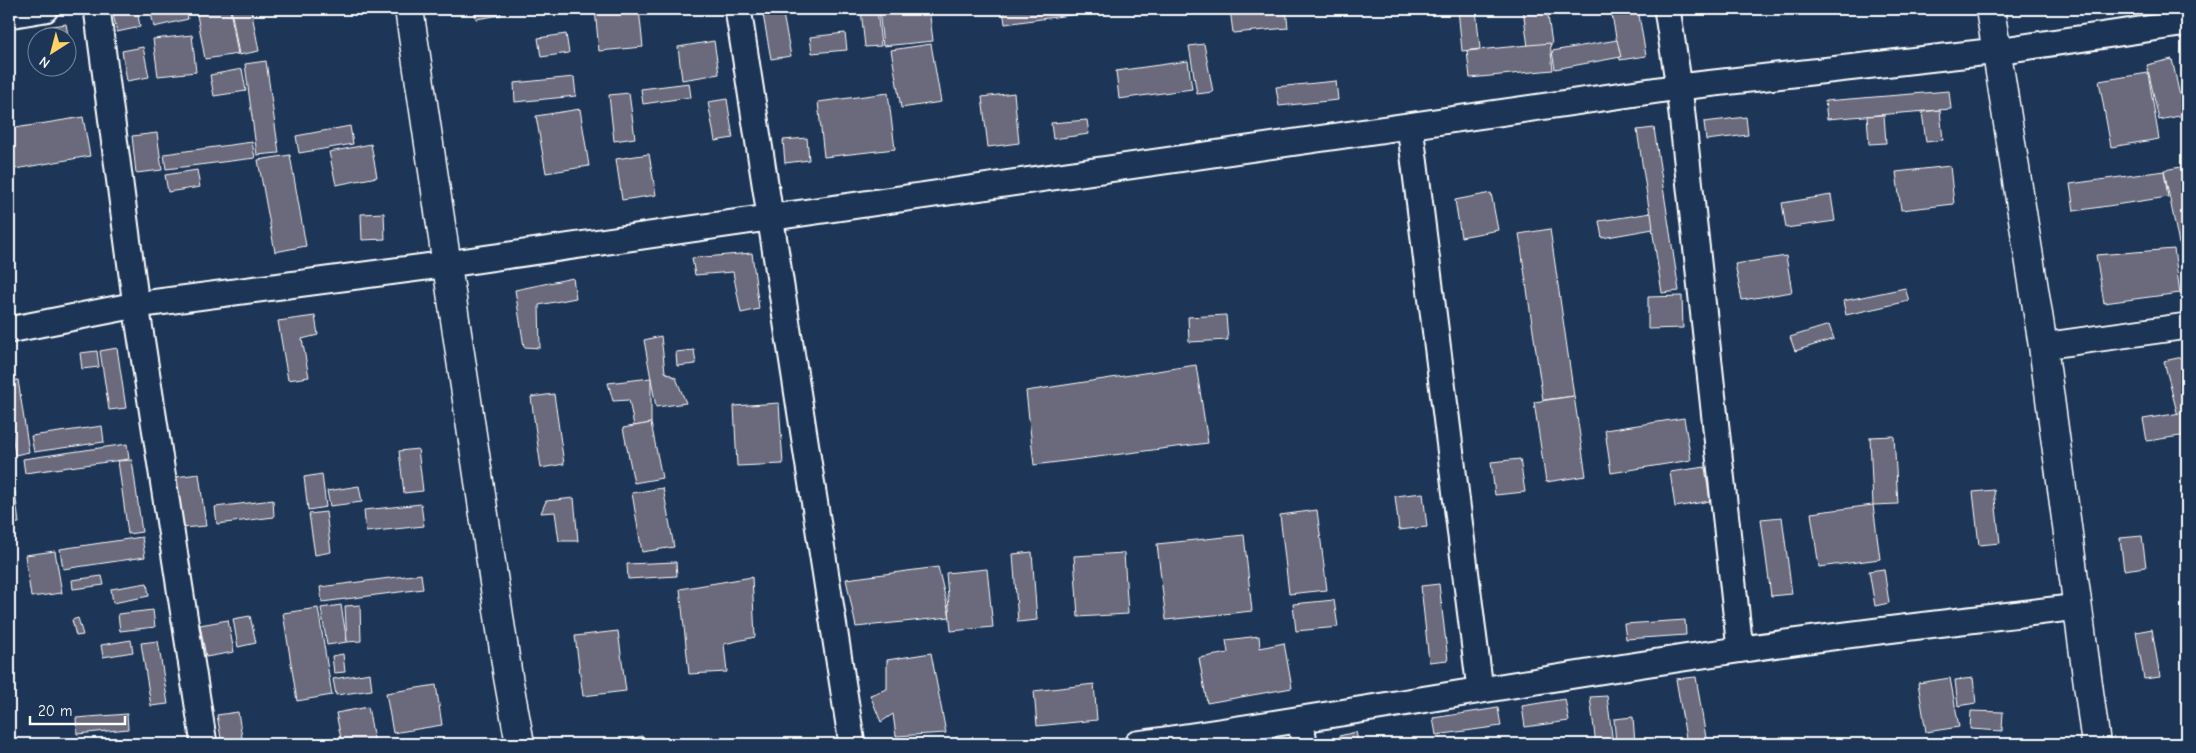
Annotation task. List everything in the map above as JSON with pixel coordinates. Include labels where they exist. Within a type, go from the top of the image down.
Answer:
[{"type":"street","points":[[9,15],[45,9]]},
{"type":"street","points":[[97,9],[136,305],[204,744]]},
{"type":"street","points":[[408,9],[448,264],[508,677],[520,744]]},
{"type":"street","points":[[738,9],[852,744]]},
{"type":"street","points":[[1667,9],[1679,87],[1740,649]]},
{"type":"street","points":[[1990,9],[2043,346],[2096,744]]},
{"type":"street","points":[[9,330],[136,305],[448,264],[1679,87],[1998,51],[2187,23]]},
{"type":"street","points":[[1410,126],[1480,689]]},
{"type":"street","points":[[2043,346],[2187,326]]},
{"type":"street","points":[[1137,744],[1303,733],[1480,689],[1740,649],[2078,607]]},
{"type":"building","points":[[112,9],[137,9],[140,27],[117,32]]},
{"type":"building","points":[[150,9],[186,9],[188,19],[154,27]]},
{"type":"building","points":[[196,9],[230,9],[238,54],[205,59]]},
{"type":"building","points":[[231,9],[251,9],[259,51],[239,55]]},
{"type":"building","points":[[474,9],[500,9],[501,15],[476,19]]},
{"type":"building","points":[[595,9],[639,9],[643,47],[599,51]]},
{"type":"building","points":[[762,9],[782,9],[791,56],[771,59]]},
{"type":"building","points":[[877,9],[881,46],[865,47],[861,10]]},
{"type":"building","points":[[879,9],[929,9],[933,41],[883,46]]},
{"type":"building","points":[[1003,9],[1091,9],[1091,12],[1005,24]]},
{"type":"building","points":[[1093,9],[1125,9],[1094,14]]},
{"type":"building","points":[[1230,9],[1286,9],[1288,28],[1233,33]]},
{"type":"building","points":[[1458,9],[1476,9],[1480,49],[1462,51]]},
{"type":"building","points":[[1523,9],[1547,9],[1552,44],[1528,47]]},
{"type":"building","points":[[1611,9],[1638,9],[1646,56],[1620,60]]},
{"type":"building","points":[[66,24],[67,28],[45,28]]},
{"type":"building","points":[[845,33],[847,50],[812,53],[810,37]]},
{"type":"building","points":[[566,34],[569,53],[541,57],[538,38]]},
{"type":"building","points":[[192,35],[196,72],[158,76],[153,39]]},
{"type":"building","points":[[1617,40],[1621,57],[1555,69],[1552,51]]},
{"type":"building","points":[[714,41],[719,74],[682,80],[678,47]]},
{"type":"building","points":[[1550,43],[1553,70],[1470,78],[1467,51]]},
{"type":"building","points":[[931,44],[941,102],[901,108],[891,50]]},
{"type":"building","points":[[1204,44],[1213,92],[1197,94],[1189,46]]},
{"type":"building","points":[[143,47],[149,77],[127,81],[122,51]]},
{"type":"building","points":[[2172,59],[2184,115],[2159,120],[2147,65]]},
{"type":"building","points":[[266,61],[279,153],[257,155],[245,64]]},
{"type":"building","points":[[1188,61],[1192,89],[1119,99],[1116,71]]},
{"type":"building","points":[[242,69],[246,91],[214,96],[210,75]]},
{"type":"building","points":[[2148,73],[2159,139],[2111,147],[2099,81]]},
{"type":"building","points":[[574,77],[576,96],[515,102],[514,83]]},
{"type":"building","points":[[1336,81],[1338,100],[1279,106],[1276,87]]},
{"type":"building","points":[[689,83],[691,97],[643,104],[641,89]]},
{"type":"building","points":[[1949,91],[1951,109],[1827,119],[1825,101]]},
{"type":"building","points":[[629,93],[635,138],[614,141],[609,95]]},
{"type":"building","points":[[888,93],[895,149],[824,157],[818,102]]},
{"type":"building","points":[[1014,93],[1019,143],[988,147],[982,97]]},
{"type":"building","points":[[727,99],[733,138],[715,141],[708,102]]},
{"type":"building","points":[[580,109],[589,166],[546,173],[536,116]]},
{"type":"building","points":[[1940,110],[1943,140],[1926,142],[1922,112]]},
{"type":"building","points":[[1884,115],[1886,143],[1869,144],[1867,116]]},
{"type":"building","points":[[83,117],[90,156],[9,170],[9,129]]},
{"type":"building","points":[[1746,117],[1748,135],[1706,140],[1704,122]]},
{"type":"building","points":[[1087,120],[1089,134],[1053,139],[1051,123]]},
{"type":"building","points":[[350,126],[353,144],[299,153],[296,136]]},
{"type":"building","points":[[1654,128],[1679,291],[1662,293],[1637,130]]},
{"type":"building","points":[[157,133],[162,170],[136,173],[132,136]]},
{"type":"building","points":[[807,138],[809,160],[785,163],[783,140]]},
{"type":"building","points":[[252,142],[255,158],[166,169],[164,154]]},
{"type":"building","points":[[371,144],[377,177],[336,185],[329,152]]},
{"type":"building","points":[[649,154],[656,195],[622,200],[616,159]]},
{"type":"building","points":[[290,155],[306,246],[275,252],[258,160]]},
{"type":"building","points":[[1950,166],[1954,204],[1901,210],[1896,172]]},
{"type":"building","points":[[2187,166],[2187,242],[2179,244],[2164,170]]},
{"type":"building","points":[[197,170],[200,187],[168,192],[165,175]]},
{"type":"building","points":[[2164,171],[2168,197],[2074,211],[2070,184]]},
{"type":"building","points":[[1491,193],[1498,230],[1461,237],[1455,200]]},
{"type":"building","points":[[1831,195],[1835,221],[1786,228],[1782,203]]},
{"type":"building","points":[[384,213],[385,239],[362,240],[361,214]]},
{"type":"building","points":[[1651,213],[1653,229],[1602,238],[1599,221]]},
{"type":"building","points":[[1550,229],[1574,396],[1543,400],[1519,234]]},
{"type":"building","points":[[2174,249],[2180,293],[2104,303],[2096,255]]},
{"type":"building","points":[[752,253],[759,309],[741,313],[733,272],[695,275],[692,258]]},
{"type":"building","points":[[1786,256],[1792,292],[1742,300],[1735,264]]},
{"type":"building","points":[[573,278],[576,298],[539,305],[540,348],[524,347],[515,290]]},
{"type":"building","points":[[1905,288],[1909,301],[1846,315],[1843,301]]},
{"type":"building","points":[[1682,296],[1683,328],[1648,329],[1648,297]]},
{"type":"building","points":[[1226,315],[1228,340],[1189,342],[1188,317]]},
{"type":"building","points":[[315,316],[318,335],[302,339],[309,377],[288,380],[278,321]]},
{"type":"building","points":[[1829,325],[1834,339],[1795,351],[1790,337]]},
{"type":"building","points":[[661,336],[665,372],[676,378],[686,403],[656,407],[644,340]]},
{"type":"building","points":[[117,348],[126,408],[109,410],[100,351]]},
{"type":"building","points":[[694,350],[696,364],[677,366],[676,352]]},
{"type":"building","points":[[97,351],[99,367],[82,369],[80,353]]},
{"type":"building","points":[[2187,356],[2187,414],[2178,416],[2164,361]]},
{"type":"building","points":[[1196,365],[1208,443],[1034,465],[1026,391]]},
{"type":"building","points":[[651,378],[651,423],[634,426],[629,400],[613,401],[608,383]]},
{"type":"building","points":[[18,380],[29,452],[15,455],[9,409],[9,381]]},
{"type":"building","points":[[554,394],[564,464],[541,468],[531,397]]},
{"type":"building","points":[[1574,396],[1586,476],[1546,482],[1534,402]]},
{"type":"building","points":[[779,403],[783,464],[737,466],[734,406]]},
{"type":"building","points":[[2187,412],[2187,435],[2147,441],[2143,419]]},
{"type":"building","points":[[1684,418],[1691,460],[1611,473],[1605,430]]},
{"type":"building","points":[[651,423],[662,478],[634,483],[623,428]]},
{"type":"building","points":[[102,426],[104,442],[34,452],[31,436]]},
{"type":"building","points":[[1894,436],[1898,504],[1873,505],[1870,437]]},
{"type":"building","points":[[127,444],[129,459],[25,473],[23,459]]},
{"type":"building","points":[[418,449],[423,491],[404,493],[399,451]]},
{"type":"building","points":[[1520,459],[1525,492],[1495,495],[1491,462]]},
{"type":"building","points":[[9,460],[11,460],[19,523],[9,524]]},
{"type":"building","points":[[132,460],[142,532],[128,534],[118,461]]},
{"type":"building","points":[[1705,467],[1710,501],[1675,507],[1670,472]]},
{"type":"building","points":[[199,474],[206,526],[181,528],[175,477]]},
{"type":"building","points":[[322,474],[326,507],[308,510],[304,477]]},
{"type":"building","points":[[359,486],[362,502],[330,506],[327,491]]},
{"type":"building","points":[[663,488],[674,547],[642,552],[632,493]]},
{"type":"building","points":[[1994,490],[2000,543],[1979,545],[1973,492]]},
{"type":"building","points":[[1423,493],[1427,527],[1399,530],[1395,496]]},
{"type":"building","points":[[574,498],[578,541],[559,541],[555,512],[541,513],[546,501]]},
{"type":"building","points":[[273,500],[274,517],[217,524],[215,507]]},
{"type":"building","points":[[421,504],[424,526],[366,532],[364,510]]},
{"type":"building","points":[[1873,505],[1880,559],[1819,567],[1811,513]]},
{"type":"building","points":[[1317,510],[1327,590],[1289,594],[1280,515]]},
{"type":"building","points":[[326,512],[331,552],[315,555],[309,514]]},
{"type":"building","points":[[1782,517],[1792,594],[1771,596],[1761,519]]},
{"type":"building","points":[[1244,535],[1252,611],[1166,620],[1157,544]]},
{"type":"building","points":[[2142,536],[2146,567],[2124,570],[2120,538]]},
{"type":"building","points":[[142,537],[145,557],[63,569],[60,549]]},
{"type":"building","points":[[55,551],[62,593],[31,597],[25,555]]},
{"type":"building","points":[[1032,552],[1037,620],[1018,622],[1013,554]]},
{"type":"building","points":[[1124,553],[1128,614],[1078,617],[1074,556]]},
{"type":"building","points":[[676,562],[677,576],[628,579],[627,564]]},
{"type":"building","points":[[938,567],[950,617],[856,627],[846,579]]},
{"type":"building","points":[[987,569],[993,627],[951,631],[946,573]]},
{"type":"building","points":[[1884,569],[1889,603],[1875,606],[1869,571]]},
{"type":"building","points":[[421,574],[423,589],[322,602],[320,587]]},
{"type":"building","points":[[102,576],[104,585],[73,589],[72,580]]},
{"type":"building","points":[[752,577],[755,637],[724,644],[727,672],[689,674],[680,589]]},
{"type":"building","points":[[147,583],[149,596],[113,603],[111,589]]},
{"type":"building","points":[[1439,584],[1448,660],[1429,662],[1421,586]]},
{"type":"building","points":[[1334,600],[1338,627],[1296,631],[1293,604]]},
{"type":"building","points":[[341,605],[347,642],[327,645],[321,608]]},
{"type":"building","points":[[360,605],[361,641],[347,642],[345,606]]},
{"type":"building","points":[[318,608],[332,695],[297,701],[283,613]]},
{"type":"building","points":[[153,610],[155,627],[120,631],[118,614]]},
{"type":"building","points":[[250,616],[256,643],[238,647],[233,619]]},
{"type":"building","points":[[78,618],[83,635],[76,636],[72,620]]},
{"type":"building","points":[[228,620],[234,652],[206,657],[200,625]]},
{"type":"building","points":[[1685,620],[1686,635],[1626,639],[1624,624]]},
{"type":"building","points":[[2152,629],[2160,677],[2144,679],[2136,632]]},
{"type":"building","points":[[618,631],[626,691],[583,696],[575,636]]},
{"type":"building","points":[[1259,636],[1260,648],[1284,643],[1292,688],[1207,703],[1199,658],[1228,653],[1226,640]]},
{"type":"building","points":[[131,640],[133,652],[103,657],[101,645]]},
{"type":"building","points":[[158,641],[168,704],[151,706],[141,643]]},
{"type":"building","points":[[931,653],[946,733],[896,736],[893,714],[881,722],[870,695],[887,689],[887,660]]},
{"type":"building","points":[[343,654],[345,672],[334,673],[332,656]]},
{"type":"building","points":[[370,673],[372,690],[336,695],[333,679]]},
{"type":"building","points":[[1696,677],[1707,744],[1687,744],[1676,679]]},
{"type":"building","points":[[1950,678],[1959,727],[1926,732],[1918,683]]},
{"type":"building","points":[[1973,678],[1976,703],[1958,706],[1955,680]]},
{"type":"building","points":[[1094,684],[1097,720],[1037,726],[1034,691]]},
{"type":"building","points":[[436,685],[442,725],[393,733],[386,693]]},
{"type":"building","points":[[1607,696],[1613,744],[1596,744],[1590,697]]},
{"type":"building","points":[[1565,699],[1569,721],[1525,727],[1522,706]]},
{"type":"building","points":[[368,707],[375,744],[342,744],[336,713]]},
{"type":"building","points":[[1498,708],[1501,726],[1436,735],[1433,718]]},
{"type":"building","points":[[1971,711],[2003,712],[2002,731],[1970,729]]},
{"type":"building","points":[[238,712],[243,744],[222,744],[217,715]]},
{"type":"building","points":[[127,714],[128,729],[77,734],[76,718]]},
{"type":"building","points":[[1633,717],[1635,744],[1616,744],[1614,719]]},
{"type":"building","points":[[1356,732],[1359,744],[1341,744],[1339,736]]},
{"type":"building","points":[[642,736],[643,744],[609,744]]}]
